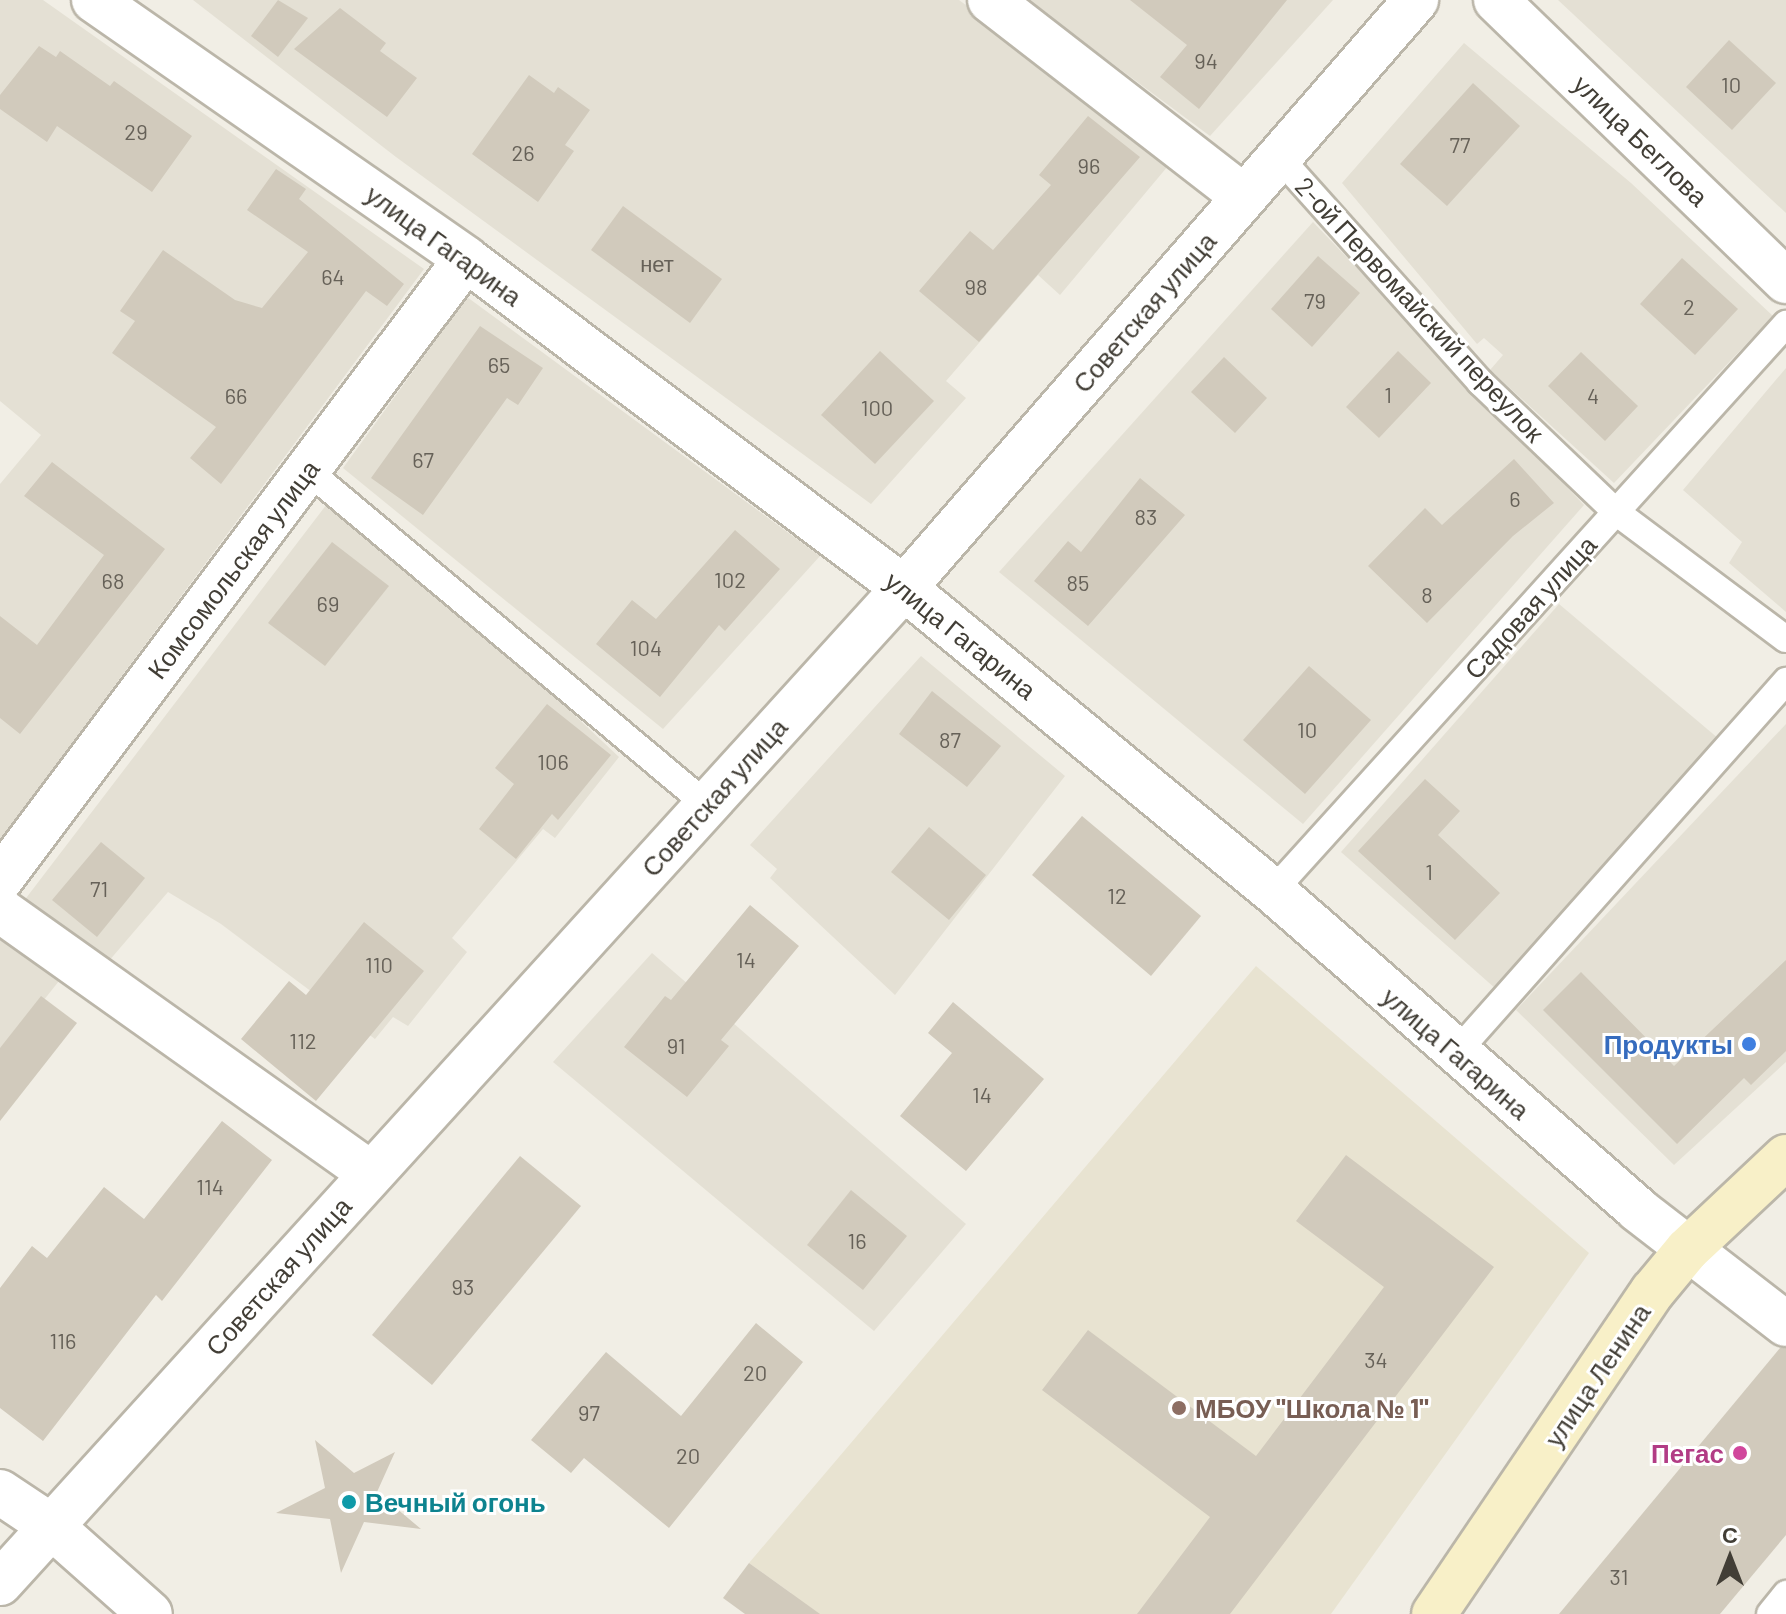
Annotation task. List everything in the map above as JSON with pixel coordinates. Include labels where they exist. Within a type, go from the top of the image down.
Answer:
[{"type":"main road","name":"улица Ленина","points":[[1434,1614],[1653,1291],[1687,1250],[1786,1157]]},
{"type":"street","name":"улица Гагарина","points":[[94,0],[466,259],[904,588],[1273,891],[1455,1054],[1687,1250],[1786,1324]]},
{"type":"street","points":[[990,0],[1244,197]]},
{"type":"street","name":"Советская улица","points":[[0,1583],[904,588],[1416,0]]},
{"type":"street","name":"улица Беглова","points":[[1496,0],[1786,281]]},
{"type":"street","name":"Комсомольская улица","points":[[0,880],[466,259]]},
{"type":"street","points":[[0,910],[371,1174]]},
{"type":"street","points":[[0,1492],[51,1526],[150,1614]]},
{"type":"lane","name":"2-ой Первомайский переулок","points":[[1279,157],[1480,382],[1616,512],[1786,639]]},
{"type":"lane","name":"Садовая улица","points":[[1273,891],[1786,324]]},
{"type":"lane","points":[[307,470],[707,805]]},
{"type":"lane","points":[[1455,1054],[1786,681]]},
{"type":"lane","points":[[1770,1614],[1786,1594]]},
{"type":"shaded area","points":[[0,0],[43,0],[424,269],[0,840],[0,484],[41,435],[0,401]]},
{"type":"shaded area","points":[[193,0],[959,0],[1173,160],[1060,295],[1038,275],[946,381],[966,398],[871,504],[396,157]]},
{"type":"shaded area","points":[[1027,0],[1333,0],[1210,136]]},
{"type":"shaded area","points":[[1558,0],[1786,0],[1786,213]]},
{"type":"shaded area","points":[[1464,43],[1631,183],[1773,316],[1614,483],[1490,370],[1503,355],[1484,338],[1477,344],[1342,183]]},
{"type":"shaded area","points":[[1313,222],[1584,505],[1303,824],[999,572]]},
{"type":"shaded area","points":[[467,297],[820,556],[663,729],[343,468]]},
{"type":"shaded area","points":[[1786,368],[1786,612],[1729,563],[1742,542],[1683,490]]},
{"type":"shaded area","points":[[330,500],[464,611],[619,757],[555,838],[543,829],[452,938],[467,952],[408,1026],[393,1017],[375,1039],[221,924],[168,892],[102,969],[20,906]]},
{"type":"shaded area","points":[[1559,604],[1719,739],[1496,989],[1341,852]]},
{"type":"shaded area","points":[[921,656],[1065,776],[895,995],[770,878],[777,869],[750,845]]},
{"type":"shaded area","points":[[1786,724],[1786,1062],[1674,1165],[1516,1010]]},
{"type":"shaded area","points":[[0,937],[59,981],[0,1055]]},
{"type":"shaded area","points":[[652,953],[966,1224],[874,1331],[553,1062]]},
{"type":"shaded area","name":"МБОУ \"Школа № 1\"","points":[[1256,966],[1589,1253],[1331,1614],[777,1614],[791,1593],[749,1563]]},
{"type":"building","points":[[278,0],[308,18],[278,57],[251,36]]},
{"type":"building","points":[[1130,0],[1287,0],[1199,109],[1160,77],[1187,45]]},
{"type":"building","points":[[340,8],[386,43],[380,51],[417,78],[387,117],[294,49]]},
{"type":"building","points":[[1729,40],[1776,83],[1732,130],[1686,87]]},
{"type":"building","points":[[39,46],[56,57],[60,51],[110,86],[114,81],[192,136],[152,192],[57,126],[47,142],[0,109],[0,95]]},
{"type":"building","points":[[529,75],[554,93],[558,87],[590,110],[565,145],[574,151],[538,202],[472,154]]},
{"type":"building","points":[[1473,83],[1520,126],[1447,206],[1400,164]]},
{"type":"building","points":[[1088,116],[1140,157],[979,342],[919,291],[970,231],[993,250],[1051,185],[1039,175]]},
{"type":"building","points":[[276,169],[306,189],[299,199],[404,284],[387,306],[366,291],[221,484],[190,458],[216,427],[112,353],[135,321],[120,311],[163,250],[235,300],[262,308],[308,252],[247,210]]},
{"type":"building","points":[[623,206],[722,279],[690,323],[591,250]]},
{"type":"building","points":[[1318,256],[1360,293],[1312,347],[1271,309]]},
{"type":"building","points":[[1682,258],[1738,309],[1695,355],[1640,304]]},
{"type":"building","points":[[480,326],[543,368],[518,405],[507,398],[423,515],[371,478]]},
{"type":"building","points":[[880,351],[934,401],[875,464],[821,415]]},
{"type":"building","points":[[1398,351],[1431,383],[1379,438],[1346,407]]},
{"type":"building","points":[[1581,352],[1638,406],[1605,441],[1548,386]]},
{"type":"building","points":[[1224,357],[1267,398],[1235,433],[1191,392]]},
{"type":"building","points":[[1514,459],[1554,503],[1513,536],[1427,623],[1368,566],[1425,508],[1442,525]]},
{"type":"building","points":[[52,462],[165,549],[20,734],[0,718],[0,616],[37,645],[104,555],[24,496]]},
{"type":"building","points":[[1140,478],[1185,515],[1088,626],[1034,581],[1068,541],[1081,552]]},
{"type":"building","points":[[735,530],[780,569],[725,631],[719,625],[660,697],[596,644],[632,600],[656,619]]},
{"type":"building","points":[[332,542],[389,586],[325,666],[268,623]]},
{"type":"building","points":[[1309,666],[1371,720],[1305,794],[1243,740]]},
{"type":"building","points":[[932,691],[1001,746],[967,787],[899,734]]},
{"type":"building","points":[[547,704],[611,755],[558,820],[552,814],[516,859],[479,829],[514,784],[495,768]]},
{"type":"building","points":[[1425,779],[1460,811],[1438,835],[1500,893],[1455,940],[1358,851]]},
{"type":"building","points":[[1082,816],[1201,916],[1151,976],[1032,875]]},
{"type":"building","points":[[929,827],[986,875],[949,920],[891,872]]},
{"type":"building","points":[[101,842],[145,878],[97,937],[52,900]]},
{"type":"building","points":[[750,905],[799,946],[721,1040],[729,1046],[687,1097],[624,1047],[665,996],[671,1000]]},
{"type":"building","points":[[364,922],[424,971],[316,1101],[241,1039],[289,981],[306,995]]},
{"type":"building","points":[[1786,960],[1786,1051],[1751,1085],[1744,1078],[1677,1144],[1543,1010],[1581,972],[1674,1066]]},
{"type":"building","points":[[41,996],[77,1023],[0,1121],[0,1048]]},
{"type":"building","points":[[953,1002],[1044,1079],[966,1171],[900,1116],[952,1053],[928,1033]]},
{"type":"building","points":[[222,1121],[272,1160],[162,1301],[156,1295],[43,1441],[0,1408],[0,1288],[32,1246],[47,1258],[104,1187],[144,1219]]},
{"type":"building","points":[[1346,1155],[1494,1267],[1230,1614],[1137,1614],[1210,1517],[1042,1390],[1088,1330],[1256,1456],[1384,1287],[1296,1221]]},
{"type":"building","points":[[520,1156],[581,1206],[432,1385],[372,1335]]},
{"type":"building","points":[[851,1190],[907,1236],[863,1290],[807,1245]]},
{"type":"building","points":[[756,1323],[803,1362],[669,1528],[584,1458],[571,1473],[531,1440],[606,1352],[681,1416]]},
{"type":"building","name":"Пегас","points":[[1780,1348],[1786,1348],[1786,1535],[1720,1614],[1559,1614]]},
{"type":"building","points":[[315,1440],[354,1473],[395,1452],[377,1492],[421,1529],[364,1522],[341,1573],[330,1519],[276,1513],[325,1488]]},
{"type":"building","points":[[749,1563],[820,1614],[745,1614],[723,1598]]},
{"type":"place","name":"Продукты","points":[[1749,1044]]},
{"type":"place","name":"МБОУ \"Школа № 1\"","points":[[1179,1408]]},
{"type":"place","name":"Пегас","points":[[1740,1453]]},
{"type":"place","name":"Вечный огонь","points":[[349,1502]]}]
